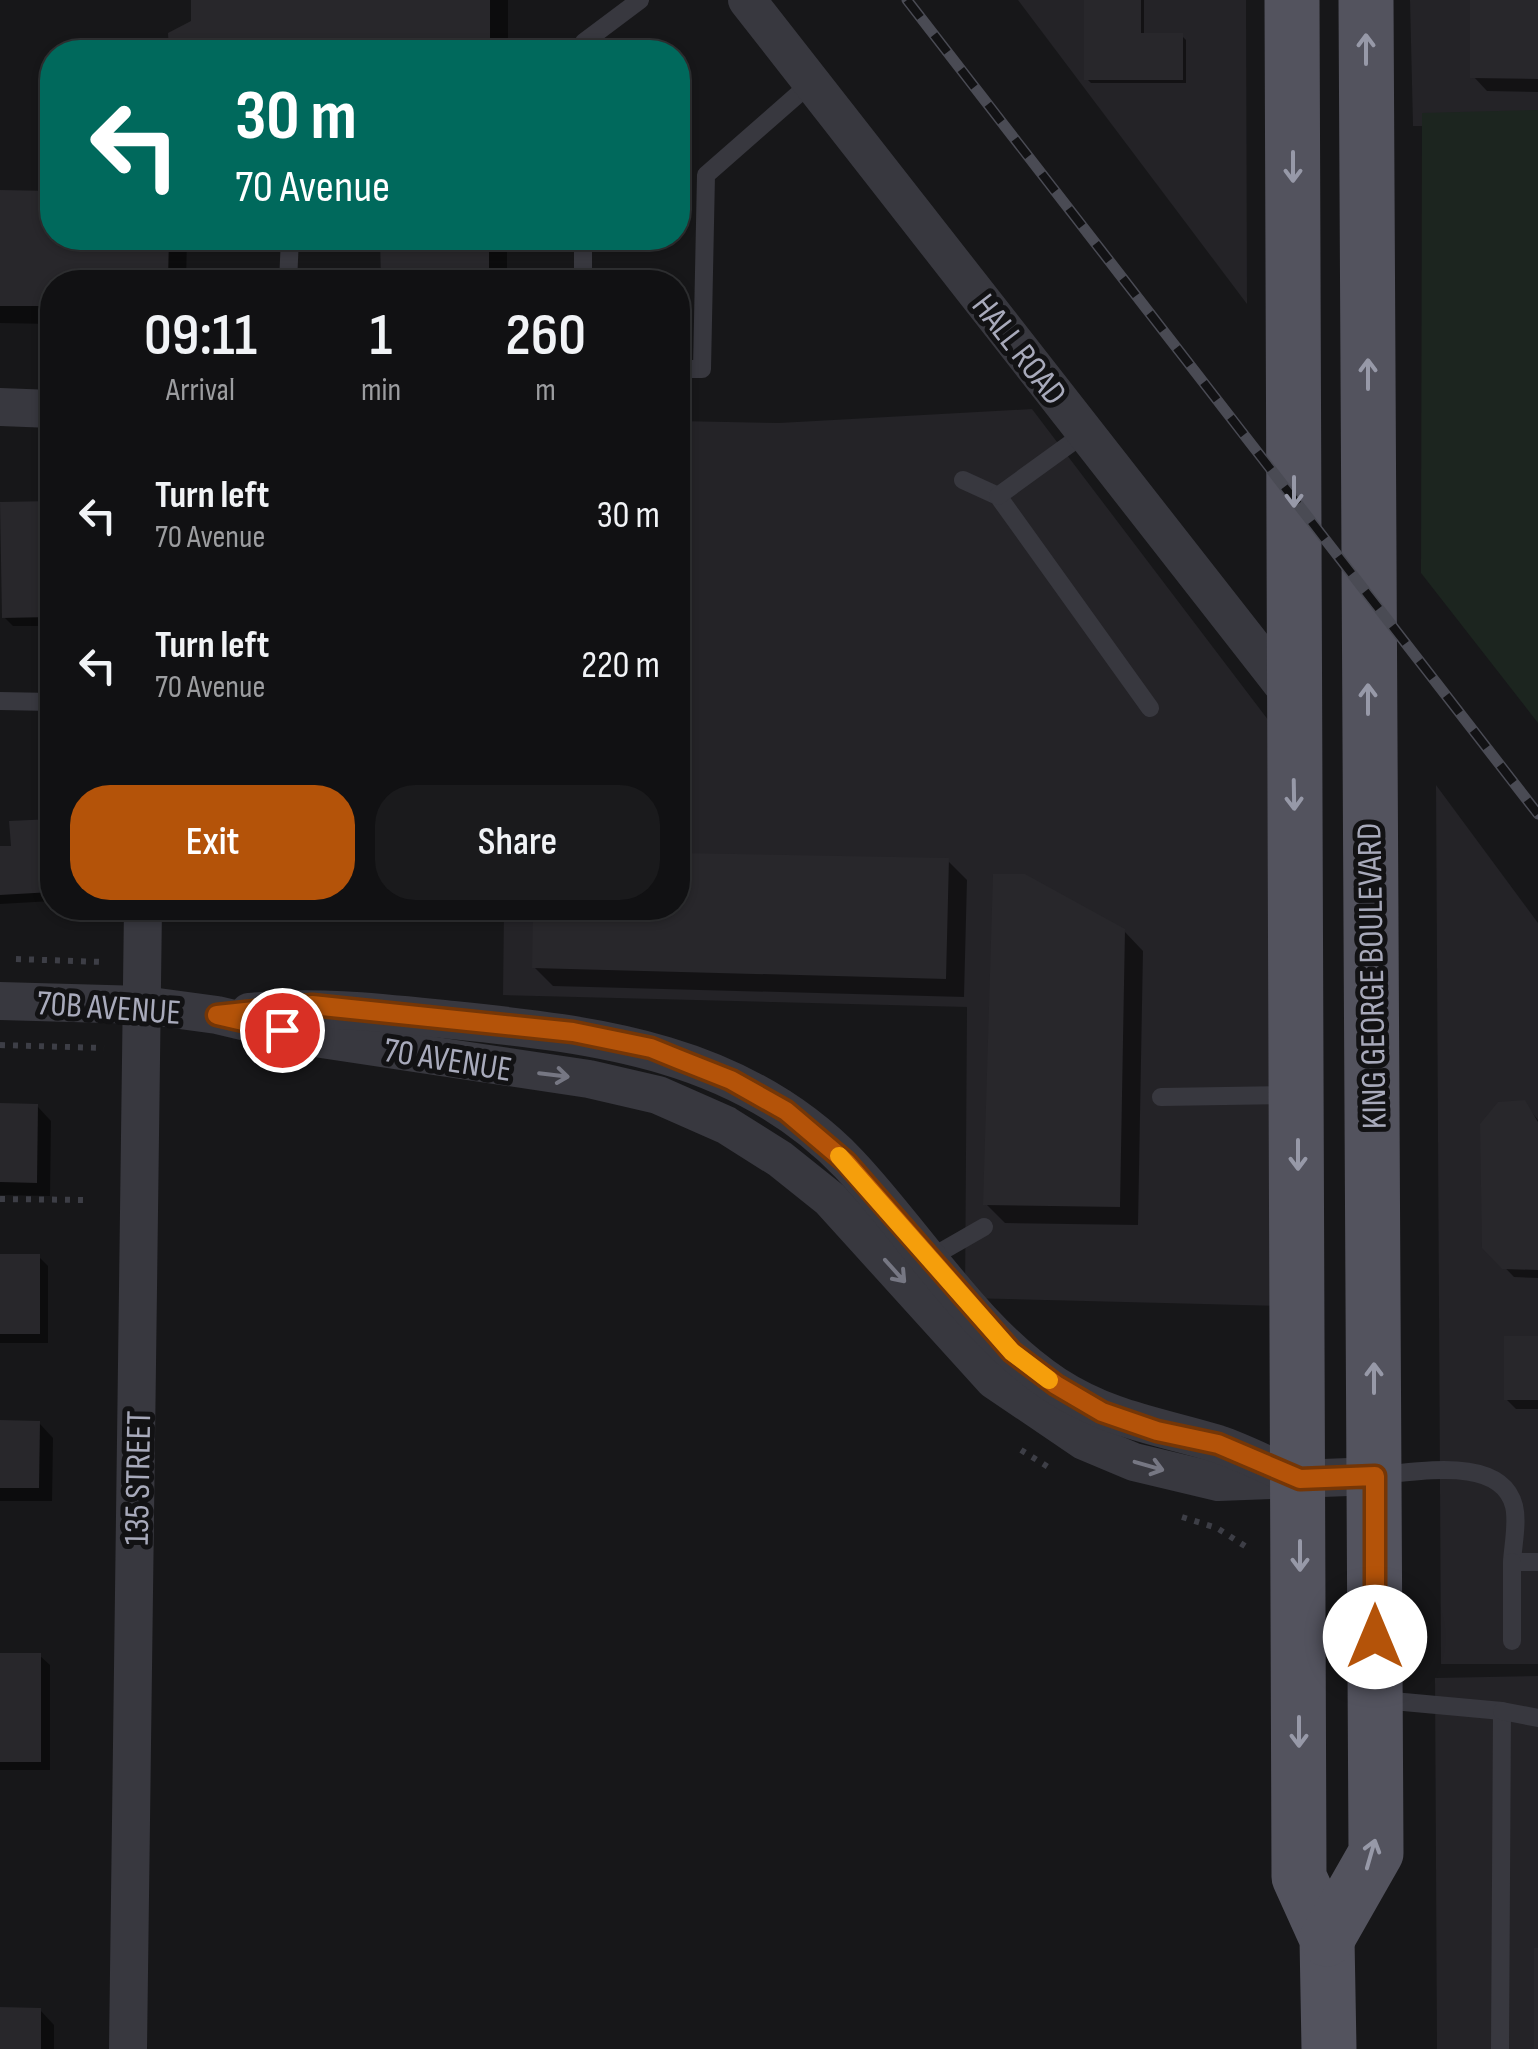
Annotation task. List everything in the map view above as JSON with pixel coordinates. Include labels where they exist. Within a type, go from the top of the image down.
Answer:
[{"type":"main road","name":"KING GEORGE BOULEVARD","points":[[1292,0],[1300,1479],[1298,1877],[1327,1939],[1329,2049]]},
{"type":"main road","name":"KING GEORGE BOULEVARD","points":[[1327,1939],[1376,1853],[1366,0]]},
{"type":"main road","points":[[1294,698],[1368,797]]},
{"type":"street","name":"HALL ROAD","points":[[748,0],[1294,698]]},
{"type":"street","points":[[0,407],[40,408]]},
{"type":"street","name":"135 STREET","points":[[128,2049],[144,920]]},
{"type":"street","name":"70B AVENUE","points":[[0,1000],[143,1005],[217,1015]]},
{"type":"street","name":"70 AVENUE","points":[[217,1015],[312,1005],[573,1032],[651,1048],[731,1080],[786,1111],[846,1162],[1012,1352],[1056,1385],[1102,1412],[1157,1431],[1218,1444],[1300,1479]]},
{"type":"street","name":"70 AVENUE","points":[[217,1015],[452,1062],[589,1079],[675,1102],[726,1125],[780,1158],[830,1199],[994,1380],[1084,1441],[1134,1462],[1197,1479],[1375,1476]]},
{"type":"lane","points":[[587,40],[640,0]]},
{"type":"lane","points":[[690,370],[702,370],[706,174],[812,82]]},
{"type":"lane","points":[[998,496],[1085,433]]},
{"type":"lane","points":[[963,480],[998,496],[1150,708]]},
{"type":"lane","points":[[0,701],[40,702]]},
{"type":"lane","points":[[1161,1097],[1298,1095]]},
{"type":"lane","points":[[930,1258],[984,1226]]},
{"type":"lane","points":[[1375,1476],[1468,1471],[1497,1480],[1514,1504],[1512,1641]]},
{"type":"lane","points":[[1512,1562],[1538,1562]]},
{"type":"lane","points":[[1375,1700],[1502,1711],[1538,1718]]},
{"type":"lane","points":[[1500,2049],[1502,1711]]},
{"type":"path","points":[[0,959],[100,961]]},
{"type":"path","points":[[0,1045],[95,1048]]},
{"type":"path","points":[[0,1199],[84,1200]]},
{"type":"path","points":[[1016,1446],[1064,1474]]},
{"type":"path","points":[[1164,1511],[1217,1528],[1251,1550]]},
{"type":"shaded area","points":[[1018,0],[1246,0],[1247,304]]},
{"type":"shaded area","points":[[1410,0],[1538,0],[1538,126],[1413,126]]},
{"type":"shaded area","points":[[1538,110],[1538,723],[1421,573],[1422,113]]},
{"type":"shaded area","points":[[1032,409],[1272,725],[1281,1306],[965,1298],[967,1007],[503,995],[504,920],[690,920],[690,421],[779,423]]},
{"type":"shaded area","points":[[1436,785],[1538,923],[1538,1664],[1441,1664]]},
{"type":"shaded area","points":[[1538,1676],[1538,2049],[1437,2049],[1435,1678]]},
{"type":"building","points":[[191,0],[490,0],[490,40],[168,40],[168,33],[191,21]]},
{"type":"building","points":[[1084,0],[1141,0],[1141,33],[1183,33],[1183,80],[1084,80]]},
{"type":"building","points":[[1470,0],[1538,0],[1538,79],[1470,78]]},
{"type":"building","points":[[0,190],[40,191],[40,250],[169,250],[168,270],[40,270],[40,306],[0,306]]},
{"type":"building","points":[[380,250],[489,250],[489,270],[381,270]]},
{"type":"building","points":[[40,501],[40,617],[2,618],[0,502]]},
{"type":"building","points":[[40,820],[40,893],[0,895],[0,846],[11,846],[9,821]]},
{"type":"building","points":[[690,853],[949,858],[946,979],[532,968],[533,920],[690,920]]},
{"type":"building","points":[[993,874],[1025,874],[1125,929],[1120,1207],[983,1205]]},
{"type":"building","points":[[1525,1100],[1538,1122],[1538,1270],[1502,1269],[1482,1248],[1480,1124],[1498,1102]]},
{"type":"building","points":[[0,1103],[38,1104],[37,1183],[0,1182]]},
{"type":"building","points":[[0,1254],[40,1254],[40,1334],[0,1334]]},
{"type":"building","points":[[1504,1336],[1538,1336],[1538,1400],[1504,1400]]},
{"type":"building","points":[[0,1420],[40,1421],[39,1488],[0,1488]]},
{"type":"building","points":[[0,1653],[41,1653],[41,1762],[0,1762]]},
{"type":"building","points":[[1534,1948],[1538,1948],[1538,2049],[1534,2049]]},
{"type":"building","points":[[0,2007],[41,2008],[41,2049],[0,2049]]},
{"type":"railway","points":[[907,0],[1538,814]]},
{"type":"slow traffic","points":[[839,1156],[1012,1352],[1049,1380]]},
{"type":"route","points":[[282,1030],[217,1015],[312,1005],[573,1032],[651,1048],[731,1080],[786,1111],[846,1162],[1012,1352],[1056,1385],[1102,1412],[1157,1431],[1218,1444],[1300,1479],[1375,1476],[1375,1637]]}]
